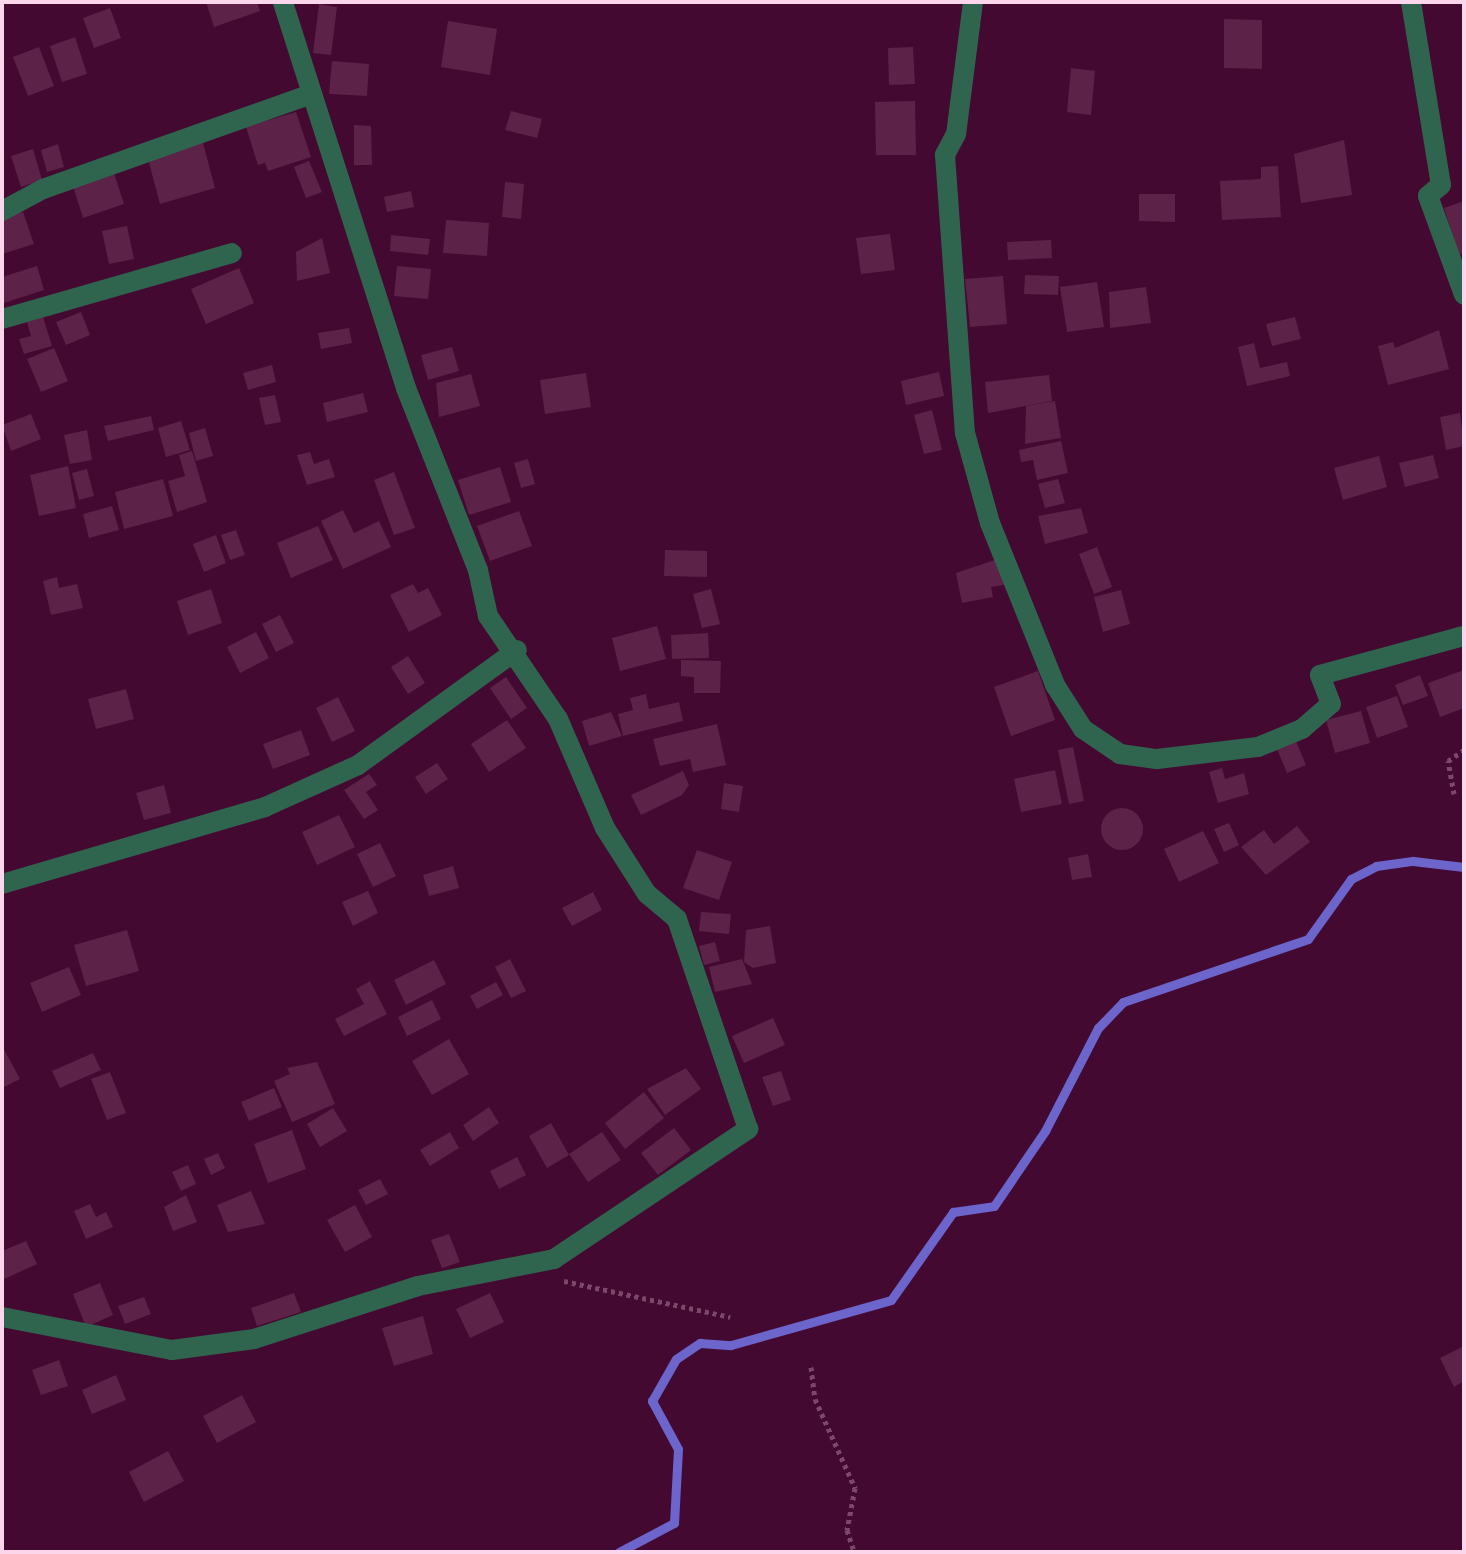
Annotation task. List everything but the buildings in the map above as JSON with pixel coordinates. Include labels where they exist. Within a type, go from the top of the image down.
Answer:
[{"type":"street","points":[[2,1317],[73,1335],[202,1350],[418,1286],[536,1264],[587,1241],[748,1129],[677,919],[647,894],[605,828],[558,719],[517,650],[488,616],[311,94],[283,2]]},
{"type":"street","points":[[973,2],[956,134],[945,155],[965,433],[990,523],[1055,685],[1083,729],[1120,754],[1157,759],[1258,747],[1302,729],[1331,704],[1320,675],[1464,636]]},
{"type":"street","points":[[1411,2],[1441,185],[1428,196],[1464,295]]},
{"type":"street","points":[[2,211],[43,189],[311,94]]},
{"type":"street","points":[[2,319],[232,253]]},
{"type":"street","points":[[2,884],[305,789],[358,765],[517,650]]},
{"type":"path","points":[[1454,794],[1448,761],[1464,750]]},
{"type":"path","points":[[536,1264],[574,1285],[730,1317]]},
{"type":"path","points":[[811,1367],[815,1399],[855,1488],[847,1530],[854,1552]]},
{"type":"waterway","points":[[619,1552],[674,1523],[678,1449],[652,1401],[676,1359],[700,1343],[731,1345],[891,1300],[953,1212],[994,1206],[1045,1131],[1098,1028],[1123,1002],[1308,939],[1351,879],[1376,866],[1413,861],[1464,867]]}]
